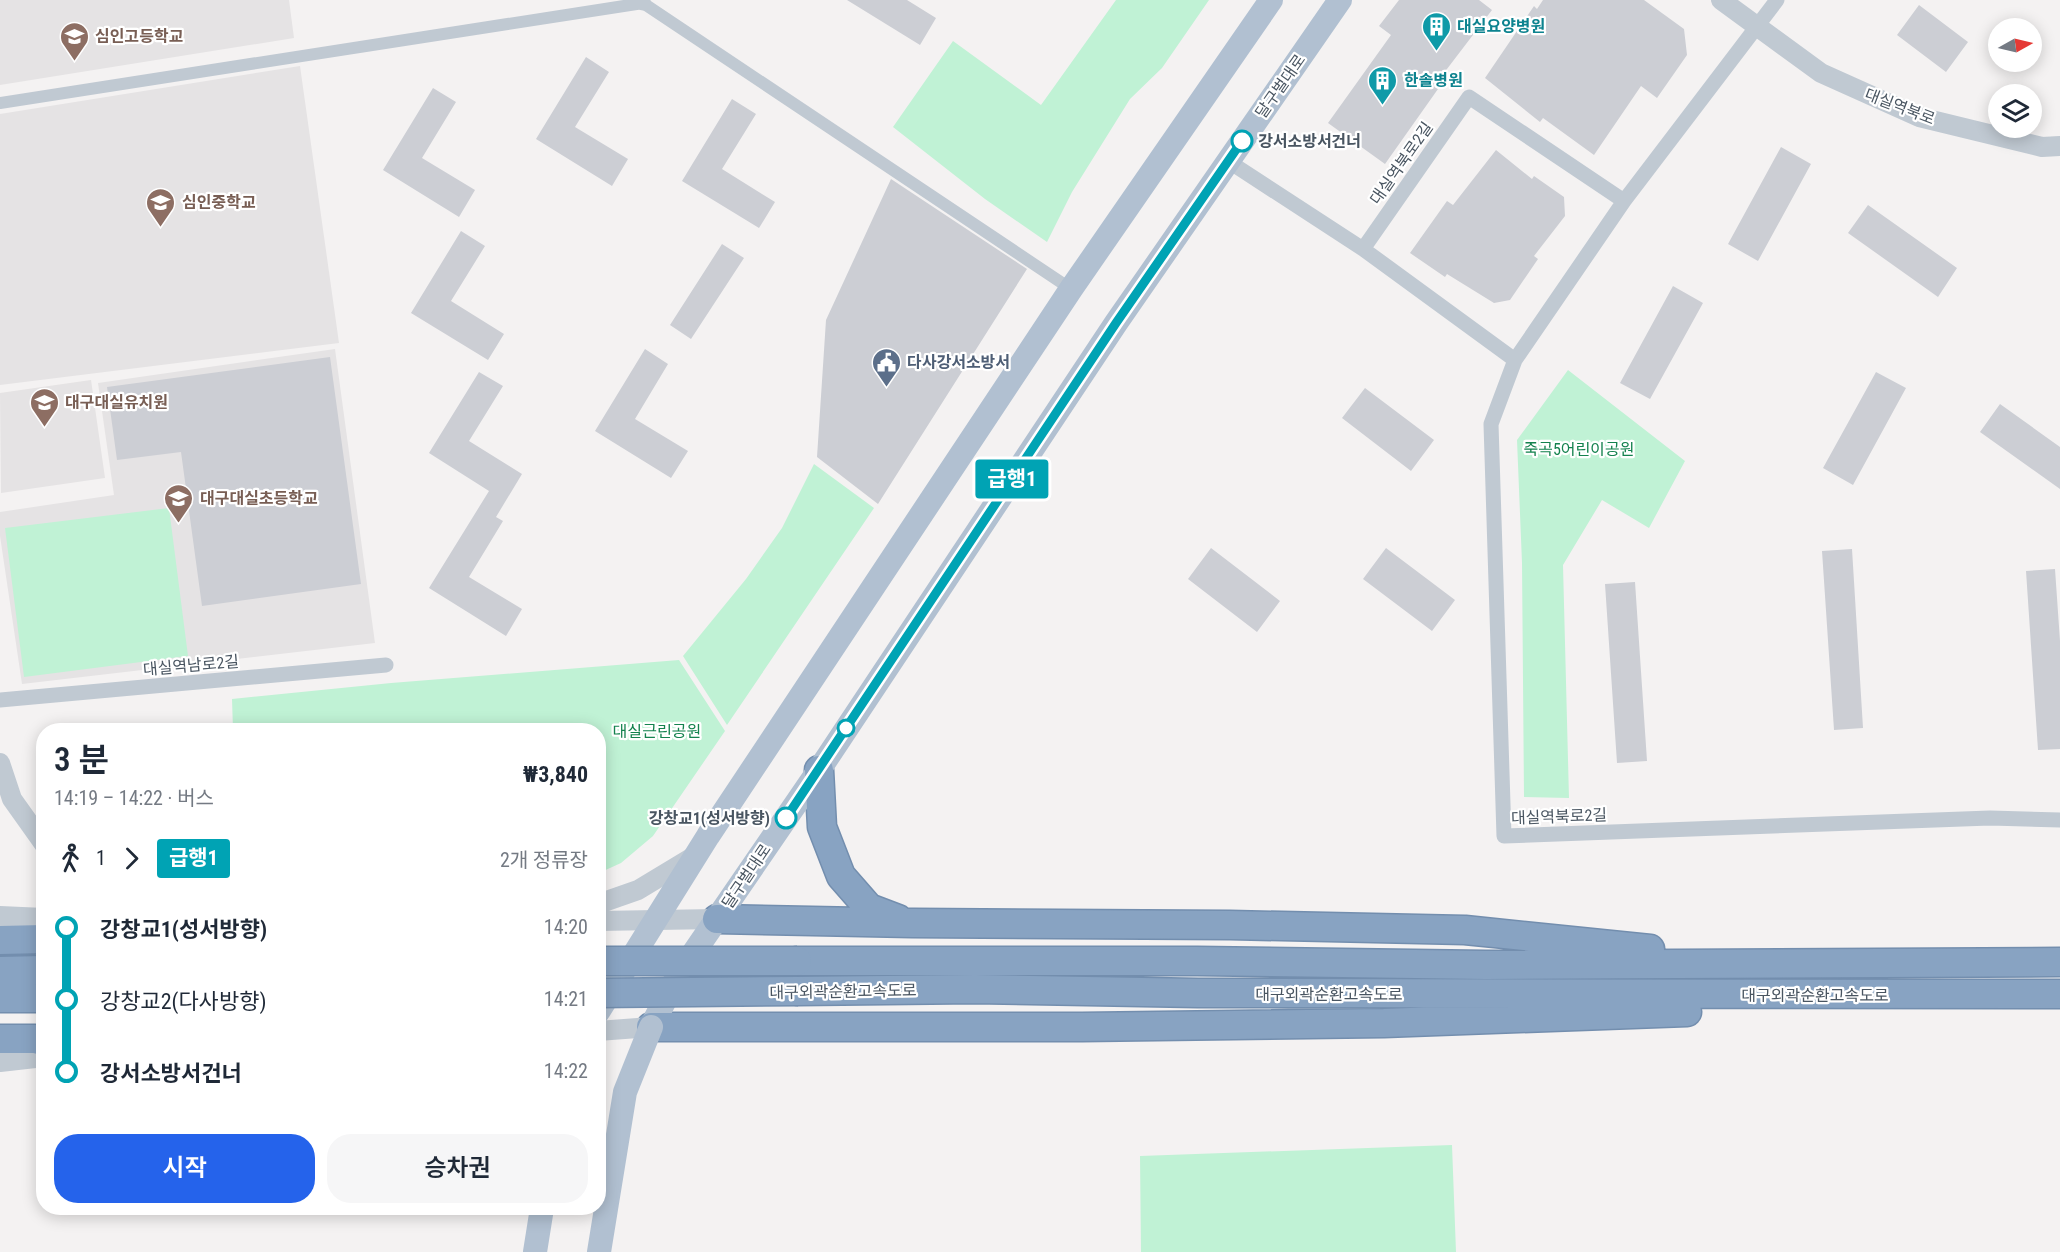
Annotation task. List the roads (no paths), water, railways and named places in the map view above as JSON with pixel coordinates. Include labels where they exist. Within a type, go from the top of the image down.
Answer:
[{"type":"highway","points":[[819,770],[822,827],[841,876],[869,908],[912,923]]},
{"type":"highway","points":[[717,919],[1465,930],[1777,964]]},
{"type":"highway","points":[[0,940],[36,939]]},
{"type":"highway","name":"대구외곽순환고속도로","points":[[606,961],[1197,961],[1486,965],[2060,962]]},
{"type":"highway","points":[[0,971],[36,970]]},
{"type":"highway","name":"대구외곽순환고속도로","points":[[606,993],[975,989],[1198,993],[2060,994]]},
{"type":"highway","points":[[651,1028],[1082,1027],[1384,1023],[1572,1018],[1752,1008],[1895,995]]},
{"type":"highway","points":[[0,998],[36,998]]},
{"type":"highway","points":[[0,1039],[36,1039]]},
{"type":"main road","points":[[606,999],[696,855],[1071,289],[1271,0]]},
{"type":"main road","name":"달구벌대로","points":[[606,1208],[623,1100],[651,1028],[677,977],[819,770],[1116,323],[1340,0]]},
{"type":"main road","points":[[535,1252],[541,1215]]},
{"type":"main road","name":"달구벌대로","points":[[599,1252],[605,1215]]},
{"type":"street","name":"대실역북로","points":[[1721,0],[1821,73],[1919,117],[2042,147],[2060,146]]},
{"type":"street","name":"대실역북로2길","points":[[1777,0],[1624,201],[1515,360],[1491,424],[1504,836],[1990,818],[2060,820]]},
{"type":"street","points":[[0,103],[643,2],[1071,289]]},
{"type":"street","name":"대실역북로2길","points":[[1363,249],[1469,97],[1624,201]]},
{"type":"street","points":[[1228,161],[1363,249],[1515,360]]},
{"type":"street","name":"대실역남로2길","points":[[0,700],[386,665]]},
{"type":"street","points":[[0,763],[12,799],[36,833]]},
{"type":"street","points":[[606,901],[639,890],[696,855]]},
{"type":"street","points":[[0,916],[36,918]]},
{"type":"street","points":[[606,921],[717,919]]},
{"type":"street","points":[[606,1031],[651,1028]]},
{"type":"street","points":[[0,1062],[36,1057]]},
{"type":"place","name":"대실요양병원","points":[[1436,52]]},
{"type":"place","name":"심인고등학교","points":[[74,62]]},
{"type":"place","name":"한솔병원","points":[[1383,106]]},
{"type":"place","name":"강서소방서건너","points":[[1242,141]]},
{"type":"place","name":"심인중학교","points":[[161,228]]},
{"type":"place","name":"다사강서소방서","points":[[886,388]]},
{"type":"place","name":"대구대실유치원","points":[[44,428]]},
{"type":"place","name":"대구대실초등학교","points":[[179,524]]},
{"type":"place","name":"강창교1(성서방향)","points":[[786,818]]},
{"type":"park label","name":"죽곡5어린이공원","points":[[1579,449]]},
{"type":"park label","name":"대실근린공원","points":[[657,731]]}]
